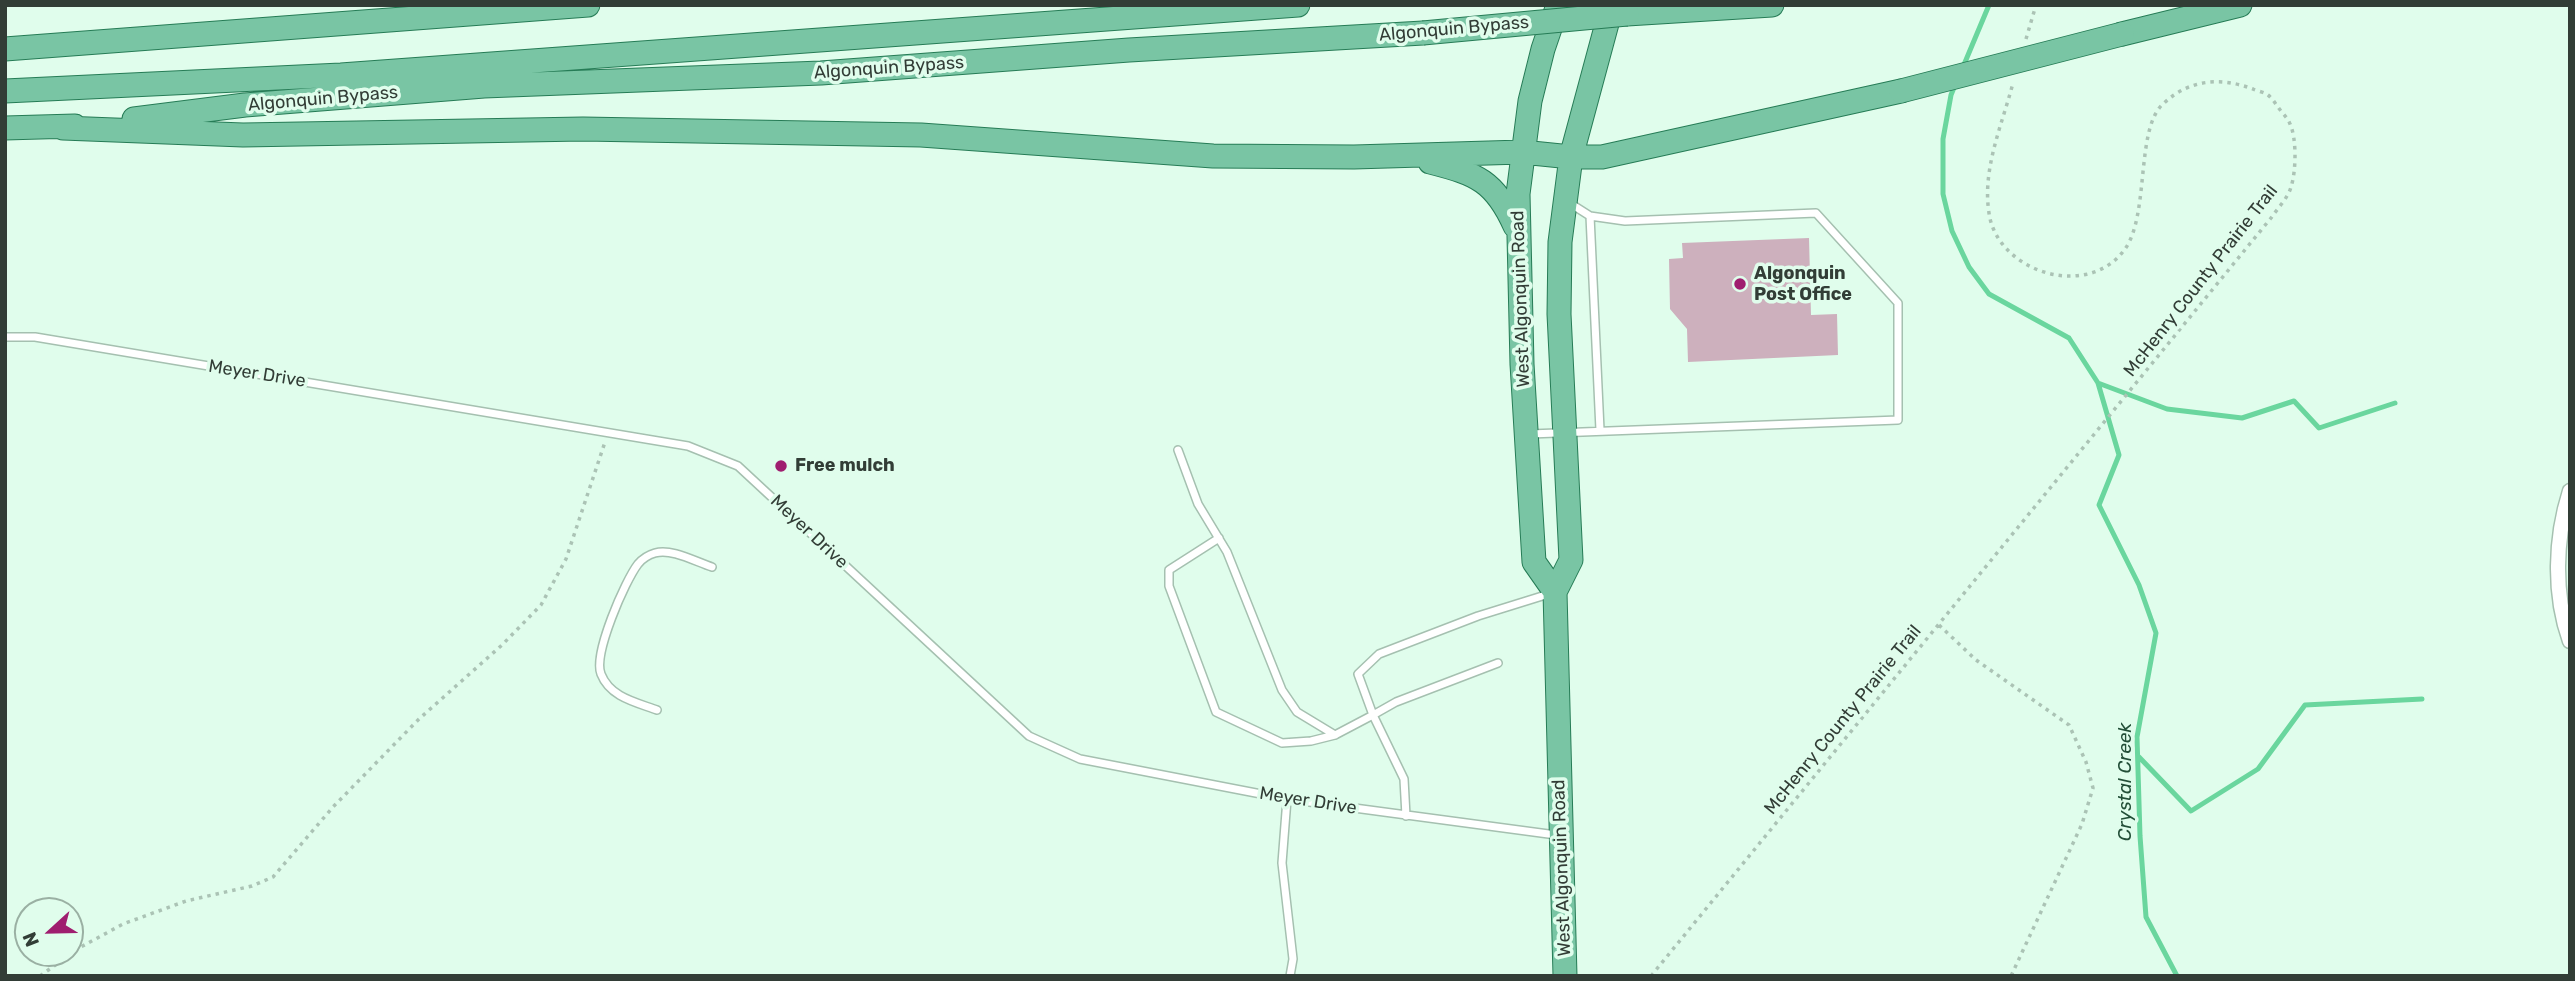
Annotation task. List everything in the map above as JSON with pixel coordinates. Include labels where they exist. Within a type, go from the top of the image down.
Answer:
[{"type":"main road","points":[[5,49],[588,5]]},
{"type":"main road","name":"Algonquin Bypass","points":[[5,91],[341,75],[1298,5]]},
{"type":"main road","name":"West Algonquin Road","points":[[1555,592],[1534,562],[1526,435],[1518,194],[1533,88],[1558,5]]},
{"type":"main road","name":"Algonquin Bypass","points":[[5,128],[63,128],[245,106],[484,86],[821,74],[1129,50],[1423,33],[1619,10],[1772,5]]},
{"type":"main road","points":[[63,128],[243,135],[583,129],[921,135],[1213,156],[1353,157],[1522,152],[1602,157],[1901,91],[2240,5]]},
{"type":"main road","name":"West Algonquin Road","points":[[1565,976],[1555,592],[1571,560],[1559,314],[1560,242],[1571,157],[1619,10]]},
{"type":"main road","points":[[1400,155],[1458,169],[1491,186],[1504,201],[1519,234]]},
{"type":"street","points":[[2570,491],[2562,516],[2558,565],[2563,622],[2570,641]]},
{"type":"lane","points":[[1526,435],[1898,420],[1898,303],[1816,213],[1625,221],[1590,216],[1565,200]]},
{"type":"lane","points":[[1590,216],[1600,430]]},
{"type":"lane","name":"Meyer Drive","points":[[5,337],[35,337],[688,446],[738,466],[1029,736],[1080,759],[1287,799],[1560,836]]},
{"type":"lane","points":[[1178,450],[1198,504],[1227,552],[1282,690],[1297,712],[1335,735]]},
{"type":"lane","points":[[1219,538],[1169,570],[1169,586],[1216,712],[1282,743],[1311,741],[1335,735],[1396,702],[1498,663]]},
{"type":"lane","points":[[657,710],[625,699],[609,687],[599,672],[600,654],[624,586],[647,555],[659,551],[712,567]]},
{"type":"lane","points":[[1406,816],[1404,779],[1373,715],[1358,674],[1380,654],[1478,616],[1555,592]]},
{"type":"lane","points":[[1287,799],[1282,863],[1293,959],[1290,976]]},
{"type":"path","points":[[2025,44],[2036,5]]},
{"type":"path","name":"McHenry County Prairie Trail","points":[[1651,976],[2099,430],[2271,218],[2291,189],[2295,159],[2291,125],[2269,95],[2233,82],[2204,82],[2161,104],[2148,133],[2135,227],[2124,250],[2104,268],[2077,277],[2028,267],[2001,244],[1989,215],[1988,174],[2014,83]]},
{"type":"path","points":[[40,976],[79,948],[123,924],[186,901],[252,886],[273,877],[333,807],[419,719],[502,645],[541,605],[566,559],[607,434]]},
{"type":"path","points":[[1939,625],[1976,660],[2069,725],[2086,762],[2093,788],[2082,824],[2011,976]]},
{"type":"building","name":"Algonquin Post Office","points":[[1809,238],[1811,315],[1837,314],[1838,355],[1688,362],[1687,329],[1670,309],[1669,259],[1683,258],[1682,243]]},
{"type":"waterway","name":"Crystal Creek","points":[[1963,67],[1989,5]]},
{"type":"waterway","name":"Crystal Creek","points":[[1955,85],[1943,139],[1943,194],[1952,231],[1969,267],[1989,294],[2069,338],[2098,383],[2119,455],[2099,505],[2139,585],[2156,633],[2137,737],[2140,836],[2146,917],[2177,976]]},
{"type":"waterway","points":[[2098,383],[2167,409],[2242,418],[2294,401],[2319,428],[2395,403]]},
{"type":"waterway","points":[[2139,757],[2191,811],[2258,769],[2305,705],[2422,699]]},
{"type":"place","name":"Algonquin Post Office","points":[[1740,284]]},
{"type":"place","name":"Free mulch","points":[[781,466]]}]
